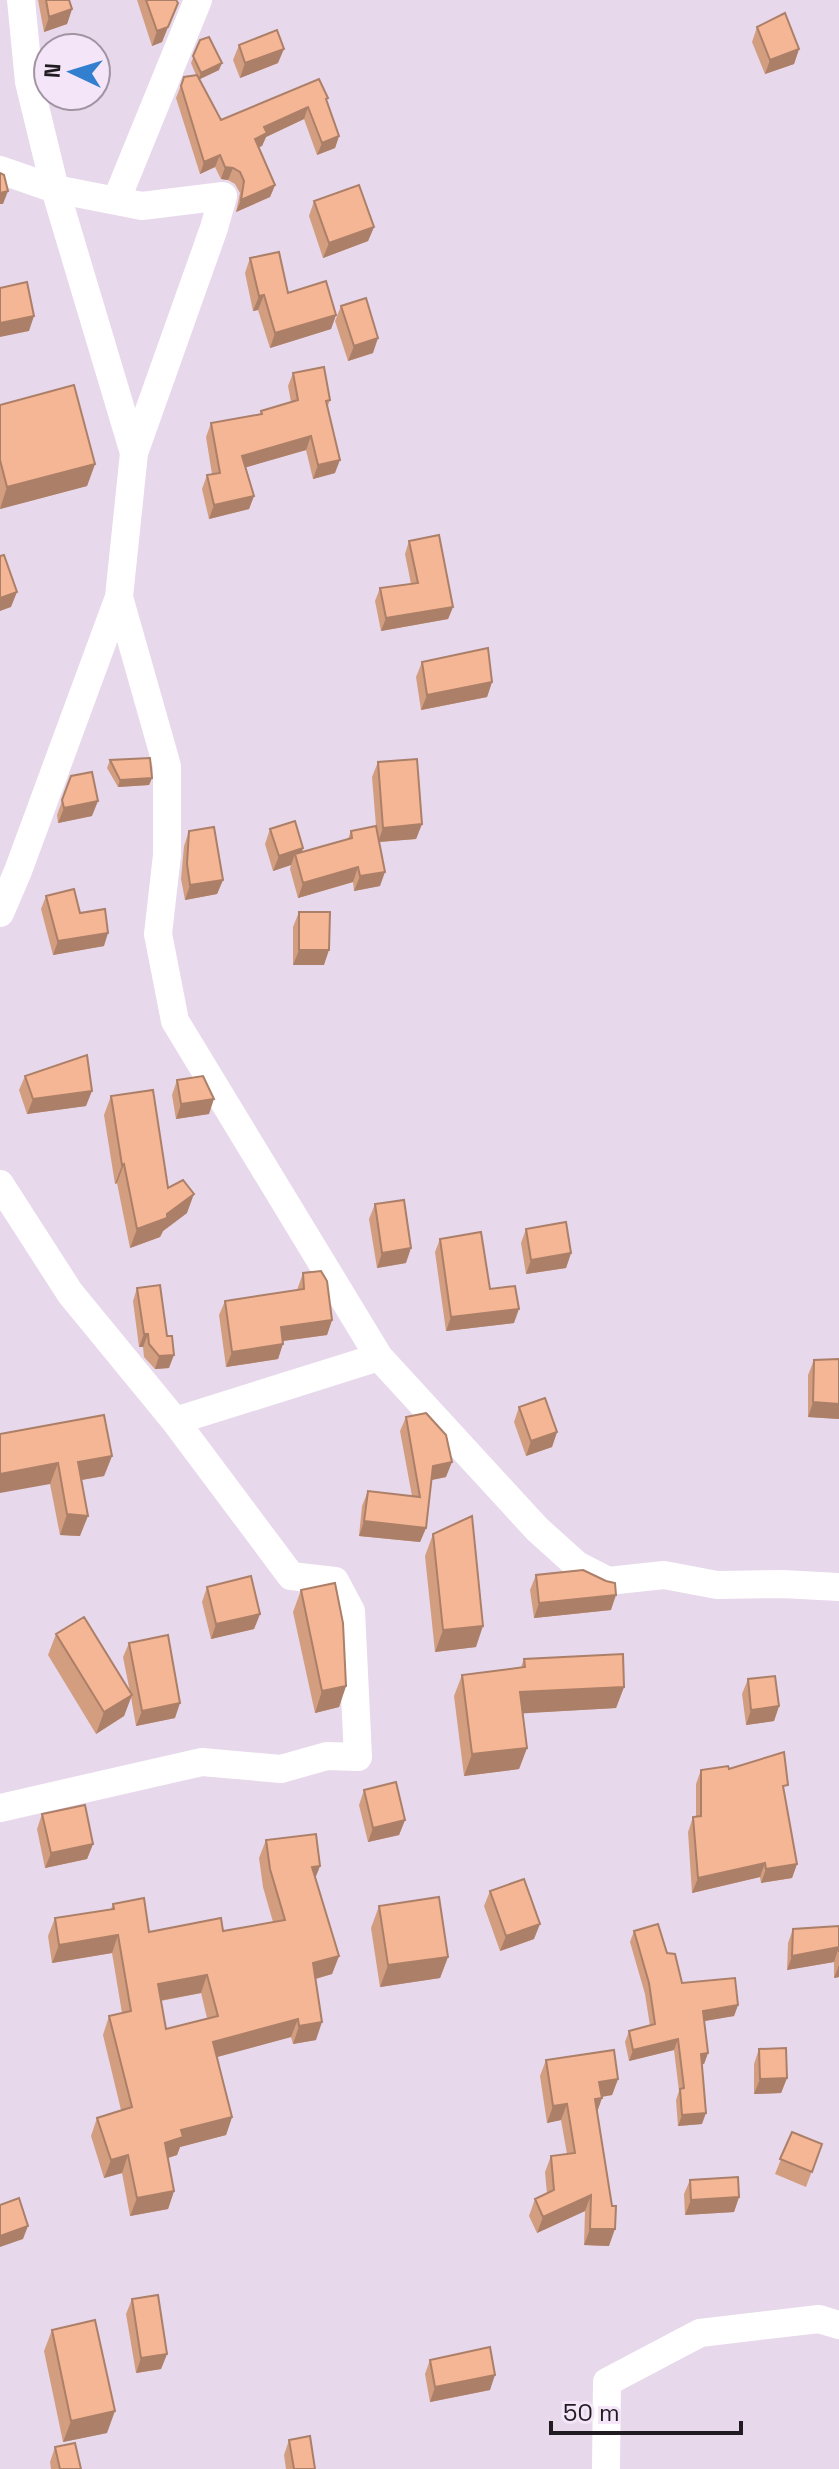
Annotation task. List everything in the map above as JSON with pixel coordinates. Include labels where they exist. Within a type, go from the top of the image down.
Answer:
[{"type":"street","points":[[21,0],[29,82],[55,189],[134,453]]},
{"type":"street","points":[[116,201],[198,0]]},
{"type":"street","points":[[0,170],[55,189],[142,206],[223,196],[134,453],[119,597],[0,913]]},
{"type":"street","points":[[119,597],[167,766],[167,855],[158,934],[175,1021],[379,1357],[537,1529],[577,1565],[608,1581],[664,1575],[717,1585],[839,1587]]},
{"type":"street","points":[[0,1184],[70,1293],[175,1421],[291,1576],[335,1581],[351,1611],[358,1757],[327,1756],[281,1769],[202,1762],[0,1808]]},
{"type":"street","points":[[175,1421],[379,1357]]},
{"type":"street","points":[[606,2469],[607,2382],[700,2333],[819,2319],[839,2325]]},
{"type":"building","points":[[46,0],[69,0],[72,9],[49,17]]},
{"type":"building","points":[[146,0],[176,0],[178,3],[168,27],[157,31]]},
{"type":"building","points":[[785,13],[799,49],[770,60],[757,27]]},
{"type":"building","points":[[277,30],[284,49],[245,63],[239,45]]},
{"type":"building","points":[[209,37],[222,63],[201,73],[193,56],[200,40]]},
{"type":"building","points":[[197,75],[221,120],[319,79],[339,136],[322,143],[308,107],[264,127],[267,133],[255,139],[275,185],[241,200],[244,181],[240,172],[225,167],[220,155],[204,162],[181,86],[184,77]]},
{"type":"building","points":[[0,173],[4,175],[8,191],[0,193]]},
{"type":"building","points":[[359,185],[374,227],[329,243],[314,201]]},
{"type":"building","points":[[279,252],[288,293],[326,281],[336,315],[275,333],[264,295],[259,296],[250,258]]},
{"type":"building","points":[[27,282],[34,316],[0,323],[0,288]]},
{"type":"building","points":[[366,298],[378,338],[354,346],[341,306]]},
{"type":"building","points":[[324,367],[330,400],[326,401],[340,460],[318,465],[311,436],[242,456],[254,496],[214,505],[207,475],[220,473],[211,423],[262,414],[261,411],[298,400],[293,373]]},
{"type":"building","points":[[74,385],[95,464],[7,487],[0,460],[0,405]]},
{"type":"building","points":[[439,535],[453,607],[386,618],[380,588],[418,583],[409,541]]},
{"type":"building","points":[[4,555],[17,592],[0,598],[0,556]]},
{"type":"building","points":[[488,648],[492,682],[427,695],[422,662]]},
{"type":"building","points":[[150,758],[152,778],[120,780],[110,760]]},
{"type":"building","points":[[417,759],[422,824],[383,828],[378,762]]},
{"type":"building","points":[[92,772],[98,801],[64,808],[62,800],[71,776]]},
{"type":"building","points":[[295,821],[303,848],[279,856],[270,829]]},
{"type":"building","points":[[376,826],[385,872],[360,876],[358,867],[303,883],[295,854],[352,838],[351,831]]},
{"type":"building","points":[[214,827],[223,880],[190,885],[187,864],[189,831]]},
{"type":"building","points":[[74,889],[80,913],[105,909],[108,933],[58,941],[46,896]]},
{"type":"building","points":[[299,912],[330,912],[329,950],[299,950]]},
{"type":"building","points":[[87,1055],[92,1091],[33,1099],[25,1076]]},
{"type":"building","points":[[203,1076],[214,1099],[181,1104],[177,1080]]},
{"type":"building","points":[[153,1090],[168,1188],[183,1180],[194,1194],[167,1214],[167,1218],[137,1229],[122,1165],[111,1096]]},
{"type":"building","points":[[404,1200],[411,1248],[382,1253],[375,1204]]},
{"type":"building","points":[[566,1222],[571,1253],[531,1260],[526,1229]]},
{"type":"building","points":[[481,1232],[490,1289],[515,1286],[519,1309],[451,1317],[440,1239]]},
{"type":"building","points":[[321,1271],[327,1281],[332,1320],[281,1327],[283,1344],[232,1352],[225,1301],[304,1289],[303,1273]]},
{"type":"building","points":[[160,1285],[167,1336],[172,1336],[174,1355],[159,1356],[149,1344],[148,1334],[144,1334],[137,1288]]},
{"type":"building","points":[[839,1359],[839,1404],[813,1402],[814,1360]]},
{"type":"building","points":[[545,1398],[557,1432],[531,1441],[519,1407]]},
{"type":"building","points":[[426,1413],[446,1435],[452,1462],[433,1466],[426,1528],[364,1521],[368,1491],[420,1497],[406,1417]]},
{"type":"building","points":[[104,1415],[112,1456],[78,1462],[88,1516],[67,1514],[58,1463],[0,1474],[0,1434]]},
{"type":"building","points":[[472,1516],[483,1626],[443,1630],[433,1534]]},
{"type":"building","points":[[583,1570],[615,1583],[616,1595],[539,1603],[536,1575]]},
{"type":"building","points":[[251,1576],[260,1614],[216,1624],[207,1587]]},
{"type":"building","points":[[335,1583],[343,1623],[346,1686],[322,1691],[301,1590]]},
{"type":"building","points":[[84,1617],[132,1695],[104,1712],[56,1634]]},
{"type":"building","points":[[168,1635],[180,1703],[142,1711],[129,1643]]},
{"type":"building","points":[[623,1654],[624,1687],[520,1692],[527,1748],[472,1754],[462,1675],[525,1667],[524,1659]]},
{"type":"building","points":[[775,1676],[779,1706],[751,1710],[748,1679]]},
{"type":"building","points":[[784,1752],[788,1785],[783,1786],[797,1864],[766,1869],[765,1863],[698,1878],[693,1817],[701,1816],[701,1770],[728,1766],[729,1769]]},
{"type":"building","points":[[396,1782],[405,1820],[373,1828],[364,1790]]},
{"type":"building","points":[[85,1805],[93,1844],[51,1853],[42,1814]]},
{"type":"building","points":[[316,1834],[320,1866],[312,1867],[339,1956],[313,1963],[322,2022],[299,2026],[298,2019],[213,2042],[232,2117],[181,2130],[183,2137],[165,2143],[174,2191],[137,2198],[128,2155],[111,2160],[97,2118],[132,2107],[109,2016],[131,2011],[118,1935],[59,1945],[55,1918],[114,1909],[113,1904],[144,1898],[149,1932],[221,1918],[223,1931],[285,1920],[270,1869],[266,1840]],"holes":[[[207,1975],[218,2016],[166,2029],[158,1984]]]},
{"type":"building","points":[[524,1879],[540,1924],[506,1936],[490,1891]]},
{"type":"building","points":[[439,1897],[448,1957],[388,1965],[379,1906]]},
{"type":"building","points":[[658,1924],[667,1953],[675,1954],[682,1983],[735,1978],[738,2005],[703,2011],[708,2053],[701,2054],[706,2113],[682,2115],[680,2089],[684,2088],[678,2039],[633,2050],[629,2031],[655,2024],[649,1983],[634,1931]]},
{"type":"building","points":[[839,1926],[839,1947],[792,1956],[793,1929]]},
{"type":"building","points":[[786,2048],[787,2078],[760,2079],[759,2049]]},
{"type":"building","points":[[614,2050],[618,2079],[599,2082],[602,2098],[595,2099],[612,2206],[616,2206],[615,2229],[590,2229],[591,2195],[543,2217],[535,2199],[554,2190],[551,2156],[575,2153],[567,2104],[553,2106],[546,2060]]},
{"type":"building","points":[[792,2132],[822,2144],[812,2172],[780,2159]]},
{"type":"building","points":[[738,2177],[739,2197],[691,2200],[690,2180]]},
{"type":"building","points":[[19,2198],[28,2226],[0,2236],[0,2205]]},
{"type":"building","points":[[158,2295],[167,2354],[141,2358],[132,2299]]},
{"type":"building","points":[[95,2320],[115,2411],[71,2421],[52,2330]]},
{"type":"building","points":[[490,2347],[495,2375],[435,2387],[430,2360]]},
{"type":"building","points":[[310,2436],[315,2469],[294,2469],[289,2440]]},
{"type":"building","points":[[75,2443],[81,2469],[60,2469],[55,2447]]}]
